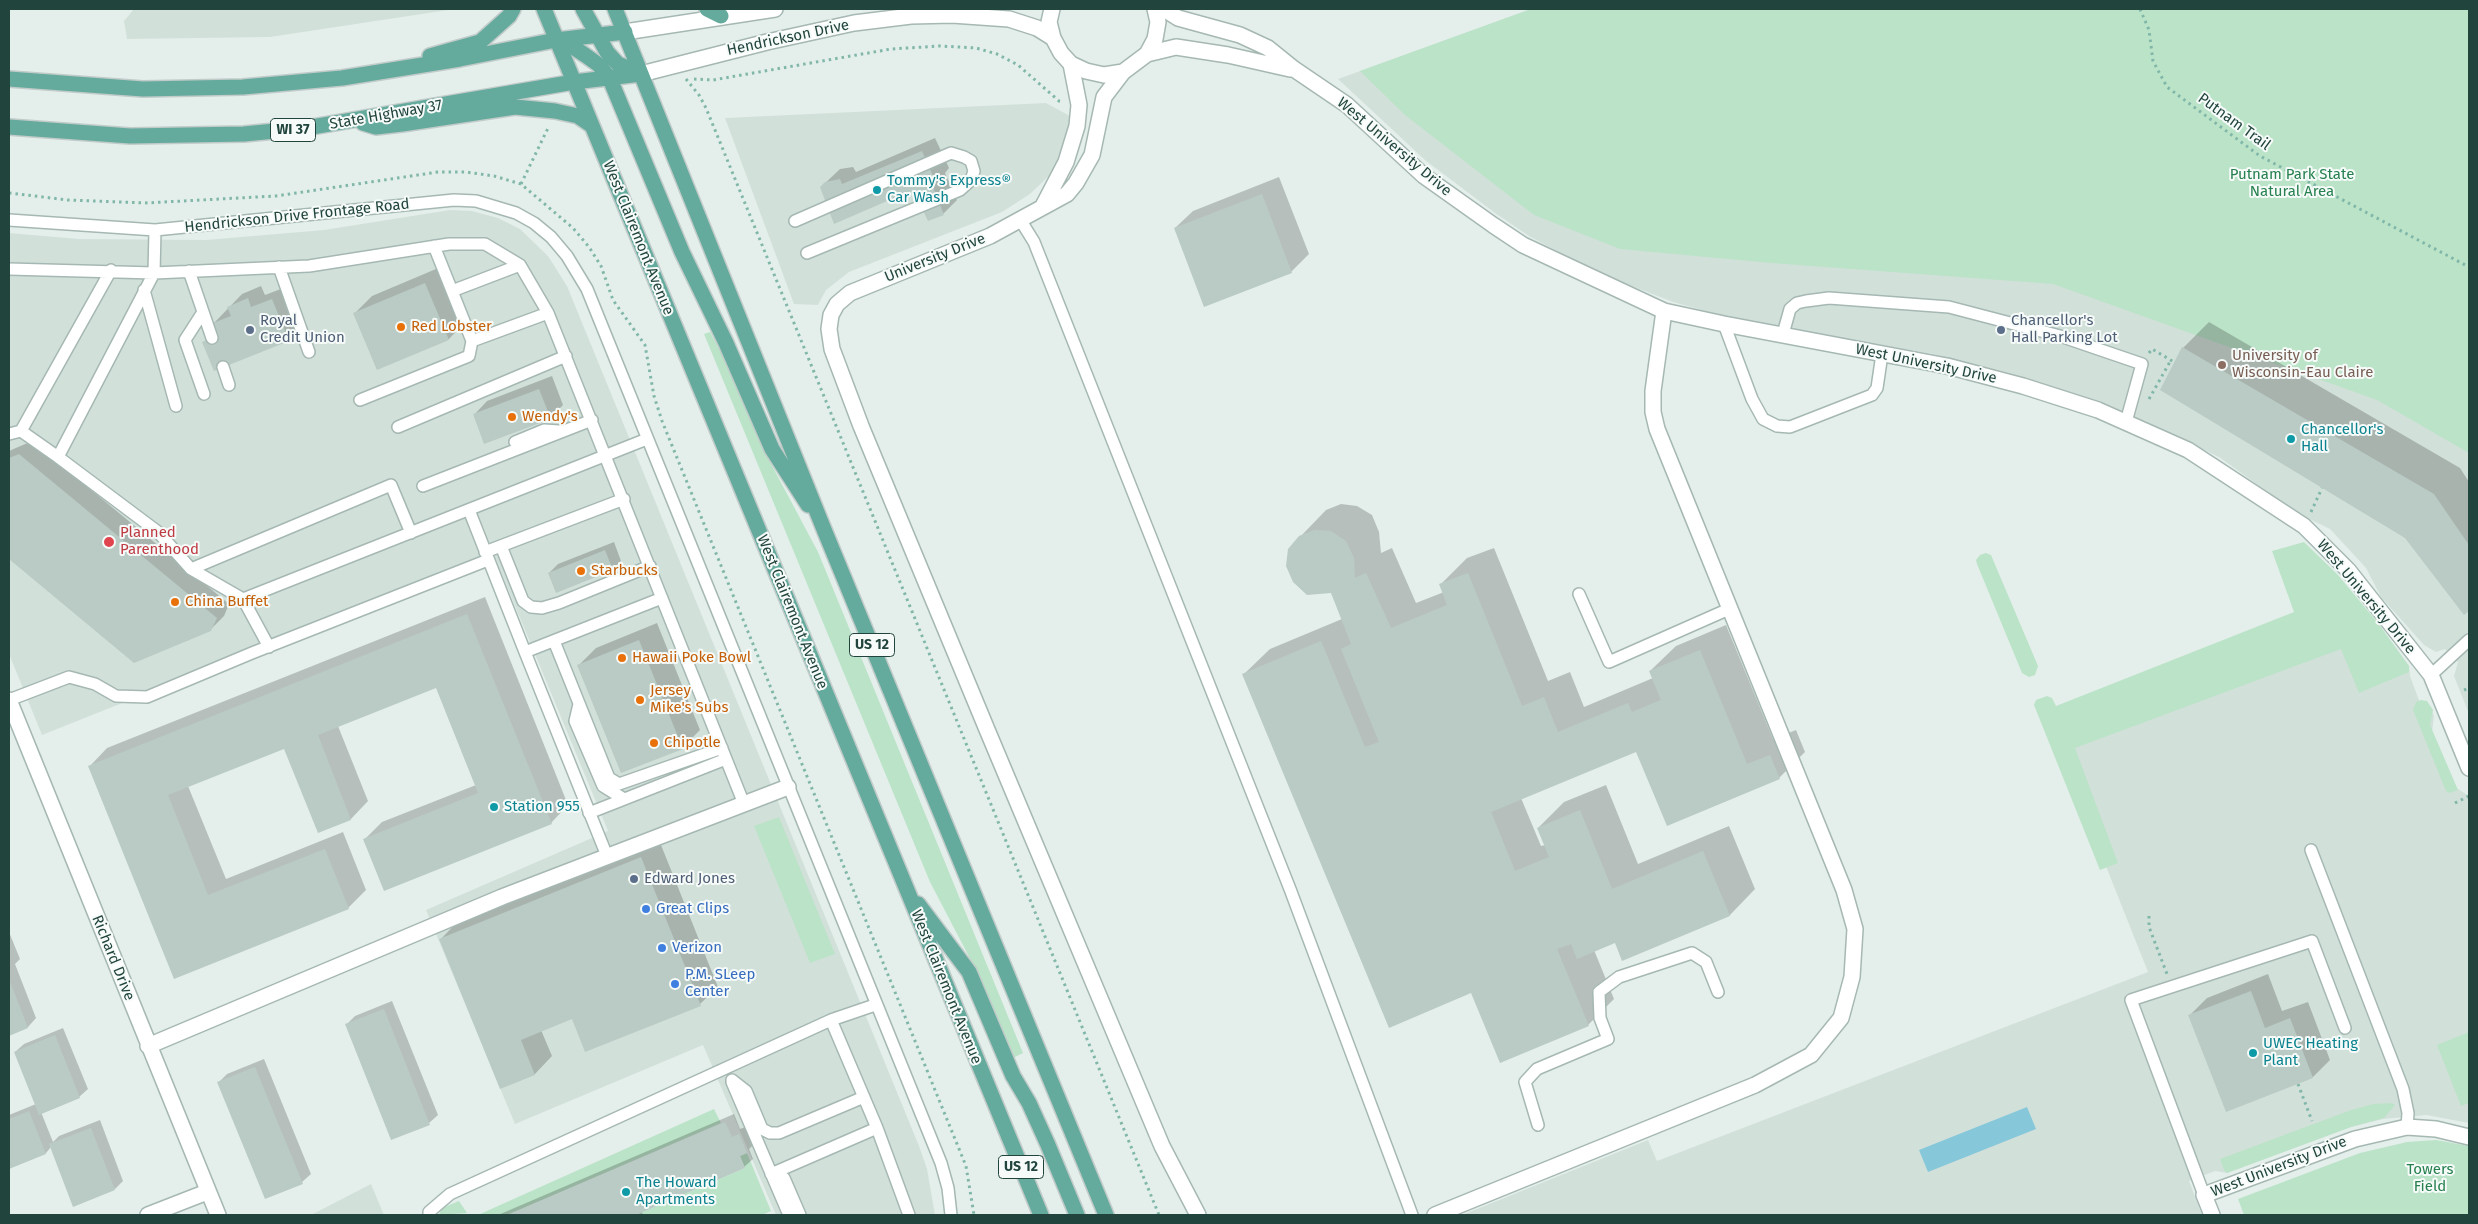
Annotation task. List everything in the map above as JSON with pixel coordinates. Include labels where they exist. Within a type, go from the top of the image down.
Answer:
[{"type":"main road","points":[[372,72],[480,42],[509,16],[512,9]]},
{"type":"main road","name":"West Clairemont Avenue","points":[[544,9],[1041,1215]]},
{"type":"main road","points":[[583,9],[607,52],[618,64],[641,74]]},
{"type":"main road","name":"US 12","points":[[615,9],[823,527],[1106,1215]]},
{"type":"main road","points":[[707,9],[721,16]]},
{"type":"main road","points":[[9,79],[143,89],[194,90],[322,80],[460,59],[556,40],[624,32]]},
{"type":"main road","points":[[556,40],[573,47],[599,65],[610,79],[682,252],[726,343],[772,449],[823,527]]},
{"type":"main road","name":"State Highway 37","points":[[9,127],[76,134],[182,137],[297,129],[574,82],[641,74]]},
{"type":"main road","points":[[352,120],[376,127],[515,107],[555,111],[578,116],[591,125]]},
{"type":"main road","points":[[904,886],[969,972],[1012,1076],[1029,1103],[1077,1215]]},
{"type":"street","name":"Hendrickson Drive","points":[[624,32],[775,9]]},
{"type":"street","points":[[1052,9],[1050,22],[1053,38],[1071,64],[1086,71],[1104,74],[1123,72]]},
{"type":"street","points":[[1147,54],[1158,22],[1156,9]]},
{"type":"street","name":"West University Drive","points":[[1164,9],[1178,18],[1240,35],[1268,48],[1294,70],[1347,105],[1424,176],[1523,245],[1664,311],[1947,366],[2023,386],[2126,422],[2188,450],[2304,526],[2348,570],[2431,675],[2469,768]]},
{"type":"street","name":"Hendrickson Drive","points":[[641,74],[675,64],[854,23],[911,16],[952,15],[1009,19],[1037,28],[1053,38]]},
{"type":"street","name":"West University Drive","points":[[1147,54],[1176,47],[1228,55],[1294,70]]},
{"type":"street","name":"University Drive","points":[[1147,54],[1123,72],[1104,97],[1097,138],[1085,169],[1067,194],[1043,206],[1021,221],[990,236],[850,293],[837,304],[831,315],[829,329],[832,349],[861,426],[1162,1146],[1198,1215]]},
{"type":"street","name":"University Drive","points":[[1043,206],[1072,146],[1079,105],[1071,64]]},
{"type":"street","points":[[1435,1215],[1755,1085],[1811,1056],[1841,1018],[1852,977],[1855,929],[1849,906],[1805,790],[1729,609],[1657,429],[1653,412],[1653,391],[1664,311]]},
{"type":"street","name":"Richard Drive","points":[[9,700],[218,1215]]},
{"type":"street","points":[[148,1046],[415,932],[788,787]]},
{"type":"street","name":"West University Drive","points":[[2204,1195],[2355,1139],[2407,1127],[2436,1130],[2469,1137]]},
{"type":"street","points":[[148,1215],[208,1192]]},
{"type":"street","points":[[2204,1195],[2212,1215]]},
{"type":"lane","points":[[795,221],[951,153],[964,156],[970,161],[974,171],[971,180],[960,190],[807,252]]},
{"type":"lane","name":"Hendrickson Drive Frontage Road","points":[[9,220],[155,230],[301,217],[429,201],[461,200],[496,206],[516,213],[534,223],[551,237],[567,256],[586,289],[941,1164],[948,1188],[951,1215]]},
{"type":"lane","points":[[1021,221],[1034,242],[1286,880],[1412,1215]]},
{"type":"lane","points":[[58,457],[154,273],[155,230]]},
{"type":"lane","points":[[9,269],[111,270],[154,273],[309,266],[449,244],[486,244],[520,265],[548,313],[566,356],[744,804]]},
{"type":"lane","points":[[360,400],[469,356],[472,341],[434,246]]},
{"type":"lane","points":[[452,291],[520,265]]},
{"type":"lane","points":[[279,267],[309,352]]},
{"type":"lane","points":[[9,434],[21,431],[111,270]]},
{"type":"lane","points":[[189,271],[212,338]]},
{"type":"lane","points":[[144,290],[176,406]]},
{"type":"lane","points":[[1783,334],[1790,309],[1797,303],[1806,301],[1829,298],[1950,307],[2060,336],[2142,364],[2126,422]]},
{"type":"lane","points":[[203,312],[185,340],[204,394]]},
{"type":"lane","points":[[472,341],[548,313]]},
{"type":"lane","points":[[1724,324],[1752,399],[1762,419],[1777,426],[1790,427],[1872,395],[1877,388],[1882,354]]},
{"type":"lane","points":[[398,427],[566,356]]},
{"type":"lane","points":[[223,368],[229,384]]},
{"type":"lane","points":[[423,486],[592,420]]},
{"type":"lane","points":[[21,431],[158,532],[190,569],[243,599],[269,647]]},
{"type":"lane","points":[[243,599],[647,440]]},
{"type":"lane","points":[[190,569],[391,485],[411,533]]},
{"type":"lane","points":[[9,700],[70,677],[94,684],[116,696],[147,697],[486,556],[502,546],[624,498]]},
{"type":"lane","points":[[469,510],[607,856]]},
{"type":"lane","points":[[502,546],[523,601],[531,607],[542,608],[559,603],[650,566]]},
{"type":"lane","points":[[1579,594],[1609,662],[1729,609]]},
{"type":"lane","points":[[525,652],[662,598]]},
{"type":"lane","points":[[2431,675],[2469,640]]},
{"type":"lane","points":[[554,641],[609,778],[619,784],[722,748]]},
{"type":"lane","points":[[579,704],[575,720],[603,786],[624,799]]},
{"type":"lane","points":[[589,813],[726,759]]},
{"type":"lane","points":[[2311,850],[2403,1089],[2408,1113],[2407,1127]]},
{"type":"lane","points":[[2162,989],[2312,941],[2345,1028]]},
{"type":"lane","points":[[1538,1125],[1525,1082],[1537,1069],[1608,1039],[1600,1018],[1599,992],[1620,977],[1692,953],[1706,962],[1718,992]]},
{"type":"lane","name":"West University Drive","points":[[2162,989],[2131,1000],[2204,1195]]},
{"type":"lane","points":[[430,1215],[429,1212],[450,1194],[729,1074],[831,1020],[875,1005]]},
{"type":"lane","points":[[831,1020],[877,1128],[909,1215]]},
{"type":"lane","points":[[729,1074],[746,1091],[762,1128],[770,1133],[779,1133],[864,1097]]},
{"type":"lane","points":[[729,1074],[789,1215]]},
{"type":"lane","points":[[771,1174],[877,1128]]},
{"type":"lane","points":[[771,1174],[784,1178],[800,1215]]},
{"type":"path","name":"Putnam Trail","points":[[2140,9],[2149,30],[2153,61],[2167,87],[2260,156],[2469,267]]},
{"type":"path","points":[[686,79],[713,80],[891,49],[940,46],[976,48],[997,54],[1018,65],[1059,101],[1079,105]]},
{"type":"path","points":[[675,64],[699,95],[710,118],[1159,1215]]},
{"type":"path","points":[[521,184],[539,151],[553,118]]},
{"type":"path","points":[[9,193],[68,200],[145,203],[276,196],[438,172],[466,172],[494,176],[521,184],[558,213],[589,247],[601,266],[613,300],[645,345],[654,396],[662,421],[966,1166],[974,1215]]},
{"type":"path","points":[[2146,405],[2171,360]]},
{"type":"path","points":[[2304,526],[2322,488]]},
{"type":"path","points":[[2464,690],[2469,688]]},
{"type":"path","points":[[2455,803],[2469,796]]},
{"type":"path","points":[[2149,916],[2149,927],[2167,974],[2162,989]]},
{"type":"path","points":[[2298,1084],[2312,1121]]},
{"type":"shaded area","points":[[134,9],[455,9],[270,37],[127,39],[124,21]]},
{"type":"shaded area","name":"Putnam Park State Natural Area","points":[[1531,9],[2469,9],[2469,714],[2454,676],[2458,662],[2445,649],[2436,652],[2424,645],[2381,597],[2366,568],[2330,529],[2297,513],[2219,457],[2111,406],[2018,376],[1933,354],[1758,324],[1673,302],[1624,283],[1579,263],[1529,236],[1495,213],[1425,160],[1338,79]]},
{"type":"shaded area","points":[[1046,103],[1070,116],[1068,138],[1052,173],[1030,194],[1002,212],[849,272],[826,290],[818,305],[794,304],[725,118]]},
{"type":"shaded area","points":[[450,210],[472,211],[498,218],[520,229],[548,256],[567,286],[919,1146],[927,1169],[935,1215],[776,1215],[703,1045],[515,1124],[426,910],[608,831],[494,555],[42,735],[9,654],[9,233],[79,239],[206,240],[324,230]]},
{"type":"shaded area","points":[[2379,625],[2409,666],[2410,676],[2420,703],[2430,706],[2434,716],[2432,732],[2455,787],[2469,796],[2469,1123],[2426,1115],[2383,1119],[2351,1127],[2227,1173],[2215,1171],[2189,1181],[2202,1215],[1462,1215],[1648,1140],[1657,1161],[2148,972],[2049,723]]},
{"type":"shaded area","points":[[371,1184],[384,1215],[311,1215]]},
{"type":"green space","name":"Putnam Park State Natural Area","points":[[1531,9],[2469,9],[2469,453],[2377,400],[2053,284],[1771,263],[1620,249],[1534,215],[1405,115],[1360,71]]},
{"type":"green space","points":[[710,332],[734,376],[769,460],[818,552],[1023,1053],[1013,1058],[977,972],[930,882],[704,334]]},
{"type":"green space","points":[[2304,542],[2338,575],[2378,623],[2409,666],[2409,672],[2359,693],[2341,649],[2075,748],[2118,863],[2100,870],[2034,705],[2036,700],[2047,696],[2052,698],[2056,706],[2294,612],[2272,551]]},
{"type":"green space","points":[[1986,553],[1991,555],[2038,666],[2035,675],[2029,677],[2022,673],[1977,564],[1976,560],[1980,555]]},
{"type":"green space","points":[[2421,700],[2427,701],[2433,710],[2430,725],[2458,790],[2449,793],[2446,791],[2413,710],[2416,702]]},
{"type":"green space","points":[[779,817],[835,954],[810,963],[754,826]]},
{"type":"green space","points":[[2469,1032],[2469,1103],[2461,1106],[2437,1045]]},
{"type":"green space","points":[[2391,1103],[2395,1105],[2384,1118],[2351,1127],[2227,1173],[2224,1170],[2220,1159],[2351,1110],[2373,1104]]},
{"type":"green space","points":[[714,1109],[721,1123],[507,1215],[478,1215]]},
{"type":"green space","name":"Towers Field","points":[[2436,1140],[2469,1146],[2469,1215],[2244,1215],[2238,1199],[2360,1153],[2407,1142]]},
{"type":"green space","points":[[747,1153],[771,1211],[762,1215],[636,1215],[745,1168],[740,1156]]},
{"type":"green space","points":[[459,1201],[467,1213],[439,1215],[442,1208]]},
{"type":"water","points":[[2027,1107],[2036,1129],[1928,1172],[1919,1150]]},
{"type":"building","name":"Tommy's Express® Car Wash","points":[[922,151],[936,183],[933,187],[944,215],[928,221],[915,193],[908,192],[834,224],[820,187],[825,182],[840,179],[842,184]]},
{"type":"building","points":[[1262,194],[1292,273],[1204,307],[1174,228]]},
{"type":"building","name":"Red Lobster","points":[[425,283],[449,340],[377,370],[353,313]]},
{"type":"building","name":"Royal Credit Union","points":[[248,298],[251,307],[272,299],[289,341],[214,371],[202,342],[218,336],[213,323],[231,316],[227,307]]},
{"type":"building","name":"Chancellor's Hall","points":[[2182,347],[2434,494],[2469,545],[2469,611],[2464,615],[2405,538],[2160,390]]},
{"type":"building","name":"Wendy's","points":[[539,389],[551,419],[484,444],[473,414]]},
{"type":"building","points":[[19,454],[217,618],[211,631],[134,663],[9,559],[9,458]]},
{"type":"building","points":[[1314,530],[1331,531],[1346,541],[1354,558],[1355,578],[1366,573],[1391,628],[1447,605],[1439,584],[1468,573],[1522,706],[1544,697],[1558,732],[1628,703],[1632,712],[1661,700],[1649,671],[1700,650],[1747,764],[1770,755],[1780,779],[1667,826],[1636,752],[1491,812],[1515,871],[1549,857],[1537,828],[1580,810],[1612,889],[1703,851],[1730,916],[1622,961],[1615,943],[1577,959],[1571,944],[1557,949],[1589,1026],[1500,1063],[1471,993],[1389,1028],[1242,674],[1321,641],[1365,747],[1379,742],[1341,649],[1351,644],[1331,593],[1307,595],[1293,582],[1286,566],[1288,549],[1299,536]]},
{"type":"building","name":"Starbucks","points":[[605,550],[613,570],[556,593],[548,573]]},
{"type":"building","name":"Station 955","points":[[467,614],[552,824],[384,891],[363,839],[478,793],[436,688],[318,735],[351,820],[318,833],[284,749],[168,795],[208,895],[325,849],[349,909],[174,979],[88,766]]},
{"type":"building","points":[[639,640],[683,749],[621,773],[577,665]]},
{"type":"building","points":[[641,857],[701,1006],[585,1052],[572,1019],[521,1040],[535,1075],[500,1089],[439,939]]},
{"type":"building","points":[[9,979],[28,1028],[9,1036]]},
{"type":"building","name":"UWEC Heating Plant","points":[[2251,991],[2265,1028],[2290,1018],[2313,1078],[2226,1112],[2188,1015]]},
{"type":"building","points":[[384,1009],[430,1125],[391,1140],[345,1024]]},
{"type":"building","points":[[55,1035],[80,1098],[39,1115],[14,1052]]},
{"type":"building","points":[[255,1067],[303,1184],[265,1199],[217,1082]]},
{"type":"building","points":[[29,1111],[46,1154],[9,1169],[9,1119]]},
{"type":"building","name":"The Howard Apartments","points":[[725,1122],[732,1137],[739,1134],[747,1153],[740,1156],[745,1168],[636,1215],[507,1215]]},
{"type":"building","points":[[91,1128],[115,1190],[73,1207],[49,1144]]},
{"type":"place","name":"Tommy's Express® Car Wash","points":[[877,190]]},
{"type":"place","name":"Red Lobster","points":[[401,327]]},
{"type":"place","name":"Royal Credit Union","points":[[250,330]]},
{"type":"place","name":"Chancellor's Hall Parking Lot","points":[[2001,330]]},
{"type":"place","name":"University of Wisconsin-Eau Claire","points":[[2222,365]]},
{"type":"place","name":"Wendy's","points":[[512,417]]},
{"type":"place","name":"Chancellor's Hall","points":[[2291,439]]},
{"type":"place","name":"Planned Parenthood","points":[[109,542]]},
{"type":"place","name":"Starbucks","points":[[581,571]]},
{"type":"place","name":"China Buffet","points":[[175,602]]},
{"type":"place","name":"Hawaii Poke Bowl","points":[[622,658]]},
{"type":"place","name":"Jersey Mike's Subs","points":[[640,700]]},
{"type":"place","name":"Chipotle","points":[[654,743]]},
{"type":"place","name":"Station 955","points":[[494,807]]},
{"type":"place","name":"Edward Jones","points":[[634,879]]},
{"type":"place","name":"Great Clips","points":[[646,909]]},
{"type":"place","name":"Verizon","points":[[662,948]]},
{"type":"place","name":"P.M. SLeep Center","points":[[675,984]]},
{"type":"place","name":"UWEC Heating Plant","points":[[2253,1053]]},
{"type":"place","name":"The Howard Apartments","points":[[626,1192]]}]
